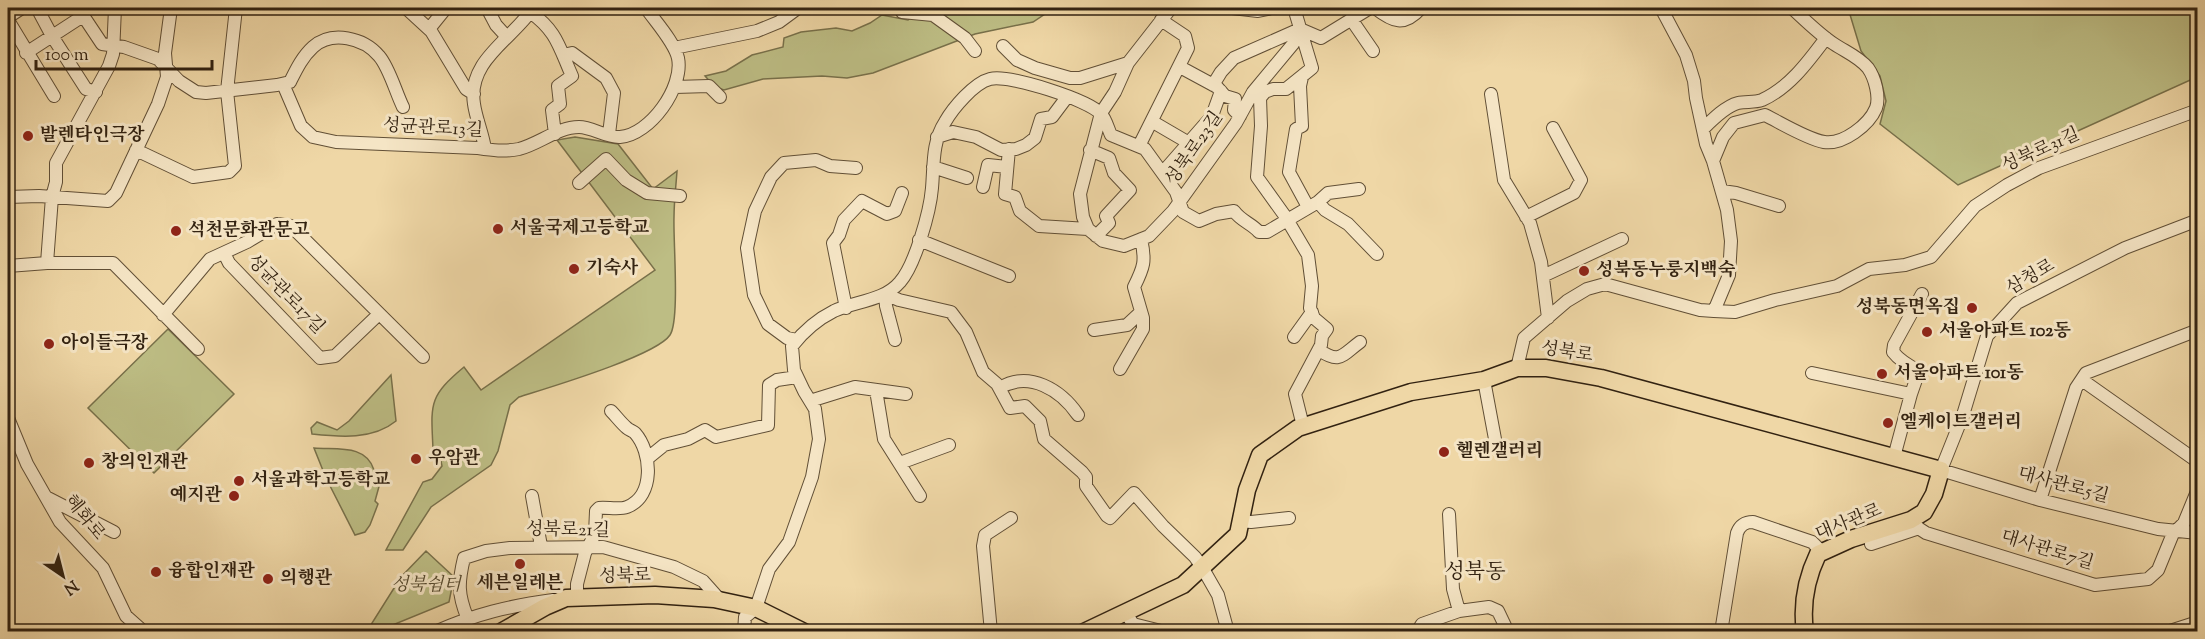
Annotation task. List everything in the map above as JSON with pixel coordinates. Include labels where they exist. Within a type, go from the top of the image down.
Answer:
[{"type":"main road","name":"성북로","points":[[1084,632],[1183,585],[1238,534],[1247,490],[1260,454],[1303,426],[1411,392],[1484,380],[1517,368],[1546,368],[1601,378],[1941,470]]},
{"type":"main road","name":"대사관로","points":[[1805,632],[1803,610],[1808,575],[1818,554],[1851,540],[1915,524],[1934,494],[1941,470]]},
{"type":"main road","name":"성북로","points":[[501,632],[571,598],[654,596],[720,600],[756,608],[804,632]]},
{"type":"street","points":[[22,8],[8,19],[26,53],[54,96]]},
{"type":"street","points":[[37,8],[86,89],[96,92]]},
{"type":"street","points":[[47,262],[56,163],[110,66],[115,8]]},
{"type":"street","points":[[8,197],[39,196],[108,201],[116,193],[158,104],[167,76],[165,53],[171,8]]},
{"type":"street","points":[[136,150],[193,177],[229,172],[235,166],[227,91],[236,8]]},
{"type":"street","points":[[406,8],[429,29],[466,90],[474,94]]},
{"type":"street","points":[[429,29],[446,8]]},
{"type":"street","points":[[487,8],[496,25],[507,37]]},
{"type":"street","points":[[646,8],[674,48],[757,31],[779,21],[790,10]]},
{"type":"street","points":[[900,8],[902,12],[933,15],[965,38],[975,51]]},
{"type":"street","points":[[1232,8],[1258,11],[1272,8]]},
{"type":"street","points":[[1294,8],[1312,68],[1287,89],[1273,89],[1265,92],[1260,98],[1261,126],[1257,177],[1287,219],[1308,255],[1312,286],[1310,308],[1314,318],[1327,329],[1322,336],[1319,350],[1296,394],[1303,426]]},
{"type":"street","points":[[1300,29],[1321,38],[1370,8],[1374,8],[1389,20],[1401,21],[1414,15],[1421,8]]},
{"type":"street","points":[[1661,8],[1675,30],[1694,81],[1699,114],[1706,144],[1722,191],[1731,241],[1729,274],[1714,311]]},
{"type":"street","points":[[485,149],[474,102],[475,86],[483,62],[524,21],[531,10],[552,31],[572,76],[558,86],[560,104],[552,110],[555,134]]},
{"type":"street","points":[[1713,161],[1723,136],[1734,123],[1765,115],[1785,126],[1826,142],[1848,137],[1865,124],[1877,107],[1875,83],[1868,69],[1854,55],[1826,38],[1798,10]]},
{"type":"street","points":[[26,53],[52,36],[81,12],[102,44],[124,47],[158,59],[179,81],[196,92],[206,93],[283,84]]},
{"type":"street","points":[[1120,369],[1143,329],[1134,287],[1144,267],[1145,255],[1141,239],[1124,246],[1102,241],[1092,233],[1083,217],[1080,194],[1101,113],[1115,92],[1128,63],[1165,12],[1185,36],[1188,48],[1139,146]]},
{"type":"street","points":[[1351,19],[1373,51]]},
{"type":"street","name":"성북로23길","points":[[1163,172],[1212,116],[1221,72],[1234,58],[1300,29]]},
{"type":"street","name":"성북로23길","points":[[1141,239],[1149,236],[1179,202],[1240,116],[1253,92],[1293,44],[1300,29]]},
{"type":"street","name":"성균관로13길","points":[[403,107],[381,57],[364,43],[348,38],[332,38],[314,46],[302,60],[290,82],[283,84],[301,126],[313,137],[336,142],[499,151],[520,148],[580,127],[619,137],[639,130],[656,115],[675,87],[679,76],[678,58],[674,48]]},
{"type":"street","points":[[1704,128],[1714,118],[1737,103],[1760,101],[1776,92],[1796,75],[1826,38]]},
{"type":"street","points":[[1003,46],[1017,60],[1070,78],[1080,78],[1128,63]]},
{"type":"street","points":[[562,55],[572,53],[606,78],[614,93],[609,134]]},
{"type":"street","name":"성북로23길","points":[[1179,67],[1217,88],[1224,96],[1234,99],[1234,110],[1240,116]]},
{"type":"street","points":[[1302,77],[1300,86],[1302,126],[1296,129],[1289,172],[1313,204],[1348,224],[1377,254]]},
{"type":"street","points":[[744,632],[745,617],[756,608],[769,569],[789,542],[812,477],[819,439],[815,409],[794,370],[792,346],[802,333],[834,312],[885,294],[900,282],[915,257],[932,191],[937,137],[944,122],[963,97],[990,79],[1014,79],[1051,89],[1101,113]]},
{"type":"street","points":[[675,87],[709,86],[720,97]]},
{"type":"street","points":[[1491,94],[1504,180],[1530,223],[1543,276],[1548,318]]},
{"type":"street","points":[[937,137],[953,132],[976,137],[1001,150],[1026,145],[1035,138],[1041,119],[1052,117],[1067,97]]},
{"type":"street","name":"성북로31길","points":[[1517,368],[1524,338],[1567,301],[1587,289],[1605,284],[1700,310],[1735,312],[1837,286],[1869,268],[1905,265],[1931,257],[1975,206],[2038,168],[2198,110]]},
{"type":"street","name":"성북로23길","points":[[1101,113],[1111,135],[1145,149],[1176,192],[1183,212],[1199,221],[1216,214],[1234,211],[1240,220],[1252,224],[1259,232],[1267,232],[1287,219]]},
{"type":"street","name":"성북로23길","points":[[1153,122],[1189,144]]},
{"type":"street","points":[[1526,217],[1574,193],[1581,180],[1553,128]]},
{"type":"street","points":[[1009,149],[1005,194],[1015,197],[1020,211],[1040,226],[1092,233],[1109,223],[1106,216],[1130,190],[1114,173],[1109,158],[1090,150]]},
{"type":"street","points":[[579,183],[606,159],[626,180],[646,192],[680,196]]},
{"type":"street","points":[[797,340],[787,338],[768,324],[754,295],[747,248],[755,211],[771,177],[784,163],[816,160],[830,166],[856,168]]},
{"type":"street","points":[[983,187],[988,165],[1008,167]]},
{"type":"street","points":[[933,167],[967,178]]},
{"type":"street","points":[[1287,219],[1328,193],[1359,189]]},
{"type":"street","points":[[1722,191],[1779,206]]},
{"type":"street","points":[[846,308],[833,243],[839,235],[844,220],[862,201],[887,214],[895,211],[902,193]]},
{"type":"street","name":"삼청로","points":[[1941,470],[1963,414],[1987,336],[2017,303],[2125,248],[2198,220]]},
{"type":"street","name":"성균관로17길","points":[[163,315],[210,260],[277,224],[291,226],[423,357]]},
{"type":"street","points":[[1543,276],[1622,239]]},
{"type":"street","points":[[919,240],[1009,276]]},
{"type":"street","name":"성균관로17길","points":[[224,253],[229,262],[320,358],[335,356],[380,314]]},
{"type":"street","points":[[8,266],[47,262],[113,263],[198,349]]},
{"type":"street","points":[[885,294],[895,340]]},
{"type":"street","points":[[885,294],[899,300],[951,312],[966,332],[982,372],[1000,388],[1010,408],[1025,406],[1040,421],[1044,439],[1082,472],[1086,477],[1086,486],[1107,516],[1110,518],[1134,493],[1163,526],[1195,556],[1218,595],[1228,632]]},
{"type":"street","points":[[1894,457],[1919,371],[1896,356],[1893,352],[1894,345],[1922,294]]},
{"type":"street","points":[[1094,330],[1127,325],[1141,312]]},
{"type":"street","points":[[1294,337],[1312,312]]},
{"type":"street","points":[[2040,500],[2076,388],[2086,373],[2198,330]]},
{"type":"street","points":[[1319,350],[1332,358],[1340,357],[1360,342]]},
{"type":"street","points":[[1812,373],[1911,394]]},
{"type":"street","points":[[648,458],[664,445],[688,440],[705,430],[717,437],[768,425],[769,385],[777,380],[797,377]]},
{"type":"street","points":[[1000,388],[1030,380],[1068,400],[1078,415]]},
{"type":"street","points":[[1484,380],[1496,439]]},
{"type":"street","points":[[2082,380],[2198,464]]},
{"type":"street","points":[[810,401],[855,387],[906,394]]},
{"type":"street","points":[[876,390],[884,439],[920,496]]},
{"type":"street","points":[[435,632],[467,617],[514,606],[571,598],[585,553],[595,534],[596,511],[599,508],[625,508],[637,501],[642,494],[647,475],[648,458],[635,433],[610,411]]},
{"type":"street","name":"혜화로","points":[[8,418],[27,464],[60,522],[103,568],[126,616],[144,632]]},
{"type":"street","points":[[900,463],[949,445]]},
{"type":"street","name":"대사관로5길","points":[[1941,470],[2040,500],[2158,529],[2198,533]]},
{"type":"street","points":[[2175,531],[2184,523],[2198,489]]},
{"type":"street","points":[[45,496],[114,532]]},
{"type":"street","points":[[532,496],[541,546]]},
{"type":"street","points":[[1449,514],[1453,589],[1459,611]]},
{"type":"street","points":[[991,632],[983,546],[985,535],[1011,518]]},
{"type":"street","points":[[1241,521],[1289,518]]},
{"type":"street","points":[[1721,632],[1738,528],[1744,523],[1753,522],[1812,542],[1822,552]]},
{"type":"street","points":[[1871,544],[1915,524]]},
{"type":"street","name":"대사관로7길","points":[[1915,524],[1926,533],[2095,585],[2148,579],[2158,570],[2175,531]]},
{"type":"street","name":"성북로21길","points":[[467,617],[459,597],[459,579],[464,558],[486,551],[541,546],[590,546],[623,551],[674,567],[703,581],[720,600]]},
{"type":"street","points":[[1417,632],[1422,624],[1459,611],[1489,607],[1498,610],[1508,632]]},
{"type":"street","points":[[1126,613],[1133,624],[1165,632]]},
{"type":"street","points":[[2167,632],[2198,622]]},
{"type":"green space","points":[[925,8],[1054,8],[1033,22],[975,34],[873,73],[847,78],[822,76],[763,79],[724,90],[715,87],[705,76],[726,71],[752,55],[783,47],[784,38],[801,32],[836,28],[852,31],[882,15],[908,20]]},
{"type":"green space","points":[[1848,8],[2197,8],[2197,77],[1958,185],[1880,124],[1886,101],[1880,76],[1861,51]]},
{"type":"green space","points":[[575,137],[618,144],[653,189],[677,171],[674,211],[675,313],[670,335],[661,343],[623,361],[519,397],[510,405],[498,451],[491,465],[431,507],[403,550],[386,550],[423,482],[432,479],[442,466],[439,451],[433,449],[432,411],[438,394],[452,377],[464,367],[481,390],[655,270],[557,140]]},
{"type":"green space","points":[[168,329],[234,394],[154,473],[88,408]]},
{"type":"green space","points":[[391,375],[396,421],[377,431],[356,436],[312,434],[311,428],[317,422],[337,430],[349,421]]},
{"type":"green space","points":[[314,448],[358,452],[370,462],[374,470],[383,472],[375,501],[378,504],[365,532],[355,535],[326,478]]},
{"type":"green space","name":"성북쉼터","points":[[426,551],[454,577],[449,602],[378,631],[367,631],[401,577]]},
{"type":"place","name":"발렌타인극장","points":[[28,136]]},
{"type":"place","name":"서울국제고등학교","points":[[498,229]]},
{"type":"place","name":"석천문화관문고","points":[[176,231]]},
{"type":"place","name":"기숙사","points":[[574,269]]},
{"type":"place","name":"성북동누룽지백숙","points":[[1584,271]]},
{"type":"place","name":"성북동면옥집","points":[[1972,308]]},
{"type":"place","name":"서울아파트 102동","points":[[1927,332]]},
{"type":"place","name":"아이들극장","points":[[49,344]]},
{"type":"place","name":"서울아파트 101동","points":[[1882,374]]},
{"type":"place","name":"엘케이트갤러리","points":[[1888,423]]},
{"type":"place","name":"헬렌갤러리","points":[[1444,452]]},
{"type":"place","name":"우암관","points":[[416,459]]},
{"type":"place","name":"창의인재관","points":[[89,463]]},
{"type":"place","name":"서울과학고등학교","points":[[239,481]]},
{"type":"place","name":"예지관","points":[[234,496]]},
{"type":"place","name":"세븐일레븐","points":[[520,564]]},
{"type":"place","name":"융합인재관","points":[[156,572]]},
{"type":"place","name":"의행관","points":[[268,579]]},
{"type":"district","name":"성북동","points":[[1475,573]]}]
